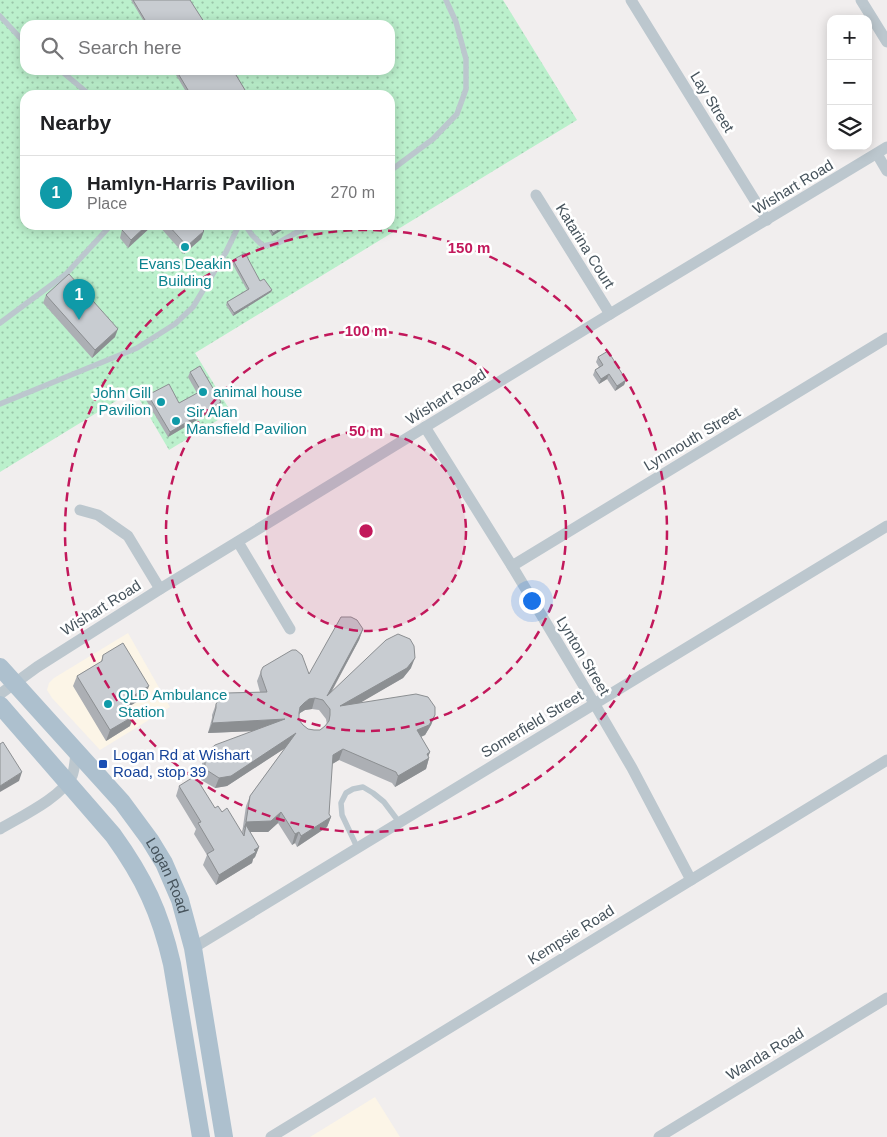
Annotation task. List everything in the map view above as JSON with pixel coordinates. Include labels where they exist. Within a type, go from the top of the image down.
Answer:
[{"type":"main road","name":"Logan Road","points":[[0,667],[122,802],[150,840],[164,863],[180,900],[193,948],[224,1137]]},
{"type":"main road","name":"Logan Road","points":[[0,705],[114,835],[130,858],[150,895],[166,940],[172,964],[201,1137]]},
{"type":"street","name":"Lay Street","points":[[631,0],[767,220]]},
{"type":"street","points":[[861,0],[887,42]]},
{"type":"street","name":"Wishart Road","points":[[0,694],[42,663],[160,589],[610,314],[887,148]]},
{"type":"street","points":[[876,154],[887,171]]},
{"type":"street","name":"Katarina Court","points":[[536,195],[610,314]]},
{"type":"street","name":"Lynmouth Street","points":[[512,566],[887,338]]},
{"type":"street","name":"Lynton Street","points":[[425,427],[512,566],[632,768],[691,880]]},
{"type":"street","points":[[80,510],[98,515],[128,536],[160,589]]},
{"type":"street","name":"Somerfield Street","points":[[193,948],[887,526]]},
{"type":"street","points":[[238,542],[290,629]]},
{"type":"street","points":[[0,829],[55,796],[68,783],[74,768],[76,752]]},
{"type":"street","name":"Kempsie Road","points":[[272,1137],[887,760]]},
{"type":"street","name":"Wanda Road","points":[[659,1137],[887,998]]},
{"type":"lane","points":[[395,167],[433,139],[457,114],[466,89],[466,59],[456,22],[446,0]]},
{"type":"lane","points":[[0,16],[20,38]]},
{"type":"lane","points":[[66,75],[84,90]]},
{"type":"lane","points":[[0,323],[66,274],[107,230]]},
{"type":"lane","points":[[0,404],[137,348],[175,324],[193,307],[226,252],[237,230]]},
{"type":"lane","points":[[248,230],[263,246],[278,243],[301,230]]},
{"type":"lane","points":[[357,847],[342,815],[341,803],[346,793],[363,787],[384,802],[399,822]]},
{"type":"shaded area","points":[[128,633],[170,707],[100,750],[52,698],[47,690],[49,683],[54,678]]},
{"type":"shaded area","points":[[375,1097],[400,1137],[310,1137]]},
{"type":"green space","points":[[0,0],[503,0],[577,120],[195,353],[231,412],[169,450],[134,390],[0,472]]},
{"type":"building","points":[[133,0],[190,0],[203,20],[145,20]]},
{"type":"building","points":[[179,75],[236,75],[245,90],[188,90]]},
{"type":"building","points":[[122,230],[142,230],[131,240]]},
{"type":"building","points":[[173,230],[204,231],[187,246]]},
{"type":"building","points":[[245,253],[260,281],[264,279],[272,290],[234,313],[227,302],[249,289],[233,260]]},
{"type":"building","points":[[69,274],[118,329],[95,350],[46,295]]},
{"type":"building","points":[[608,351],[626,380],[617,386],[609,374],[601,379],[595,370],[603,365],[598,357]]},
{"type":"building","points":[[200,366],[221,402],[170,432],[148,395],[169,384],[179,403],[201,391],[190,372]]},
{"type":"building","points":[[341,617],[351,617],[357,620],[363,629],[327,696],[386,640],[398,634],[410,639],[414,646],[415,658],[407,668],[340,706],[416,694],[428,697],[435,707],[435,715],[429,725],[417,730],[430,752],[427,754],[429,758],[398,776],[396,772],[343,749],[333,755],[329,814],[331,817],[301,836],[299,832],[295,834],[281,812],[271,821],[246,822],[250,796],[296,733],[231,776],[219,778],[205,769],[205,754],[215,745],[285,719],[212,723],[216,704],[220,698],[227,695],[227,693],[267,692],[261,675],[263,667],[292,650],[296,650],[302,655],[309,674]],"holes":[[[309,699],[323,700],[330,709],[329,721],[320,730],[308,729],[299,720],[300,707]]]},
{"type":"building","name":"QLD Ambulance Station","points":[[123,643],[149,686],[125,701],[134,716],[110,730],[77,676],[102,661],[103,655]]},
{"type":"building","points":[[3,742],[22,772],[0,786],[0,744]]},
{"type":"building","points":[[195,776],[215,808],[218,806],[222,812],[227,808],[244,836],[246,825],[259,847],[254,850],[256,852],[219,875],[207,854],[214,850],[198,823],[201,822],[179,786]]},
{"type":"place","name":"Evans Deakin Building","points":[[185,247]]},
{"type":"place","name":"Hamlyn-Harris Pavilion","points":[[79,320]]},
{"type":"place","name":"animal house","points":[[203,392]]},
{"type":"place","name":"John Gill Pavilion","points":[[161,402]]},
{"type":"place","name":"Sir Alan Mansfield Pavilion","points":[[176,421]]},
{"type":"place","name":"QLD Ambulance Station","points":[[108,704]]},
{"type":"place","name":"Logan Rd at Wishart Road, stop 39","points":[[103,764]]}]
